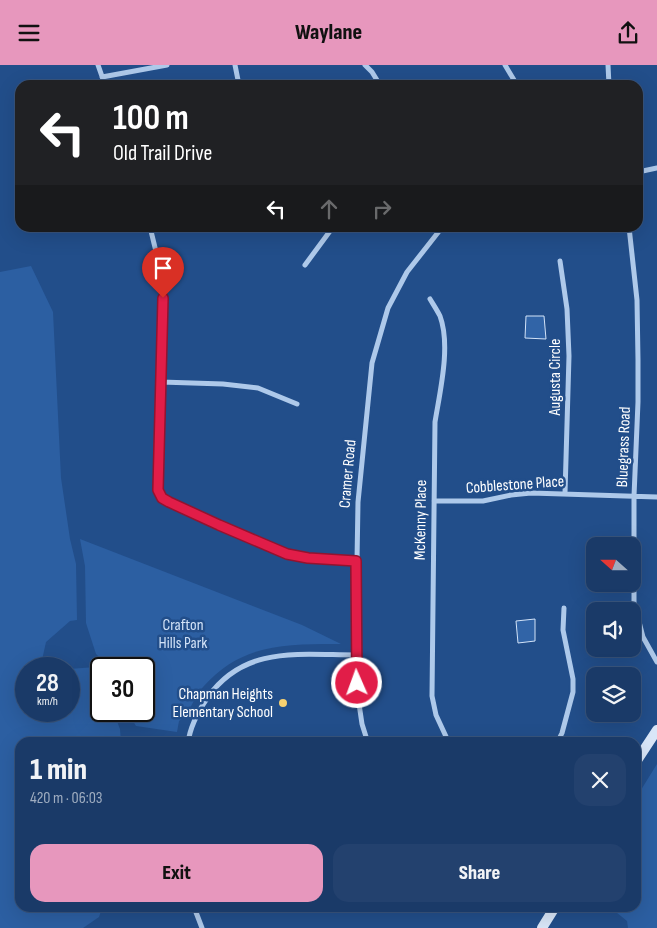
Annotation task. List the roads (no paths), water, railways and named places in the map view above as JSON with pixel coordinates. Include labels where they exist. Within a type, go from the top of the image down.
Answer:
[{"type":"street","points":[[98,65],[103,80]]},
{"type":"street","points":[[102,77],[167,65]]},
{"type":"street","points":[[235,65],[238,80]]},
{"type":"street","points":[[365,65],[377,80]]},
{"type":"street","points":[[505,65],[514,80]]},
{"type":"street","points":[[608,65],[608,80]]},
{"type":"street","points":[[643,171],[657,168]]},
{"type":"street","points":[[151,232],[161,272],[163,298],[158,490],[162,498],[287,554],[308,558],[356,561]]},
{"type":"street","points":[[305,265],[329,232]]},
{"type":"street","name":"Cramer Road","points":[[366,737],[362,725],[358,697],[356,561],[358,502],[372,363],[388,308],[407,272],[438,232]]},
{"type":"street","name":"Bluegrass Road","points":[[630,232],[636,300],[638,360],[634,496],[634,602],[642,637],[657,663]]},
{"type":"street","name":"Augusta Circle","points":[[560,261],[567,309],[569,356],[565,493]]},
{"type":"street","name":"McKenny Place","points":[[430,299],[439,314],[443,328],[444,349],[435,422],[432,696],[436,715],[446,737]]},
{"type":"street","points":[[161,382],[223,384],[258,388],[298,404]]},
{"type":"street","name":"Cobblestone Place","points":[[434,501],[483,501],[511,495],[565,493],[657,497]]},
{"type":"street","points":[[560,737],[573,692],[573,679],[563,630],[564,608]]},
{"type":"street","points":[[190,737],[195,720],[204,703],[226,678],[245,665],[263,658],[282,655],[356,655]]},
{"type":"street","points":[[641,754],[657,730]]},
{"type":"street","points":[[196,912],[202,928]]},
{"type":"street","points":[[542,928],[553,912]]},
{"type":"place","name":"Chapman Heights Elementary School","points":[[283,703]]},
{"type":"park label","name":"Crafton Hills Park","points":[[183,634]]}]
